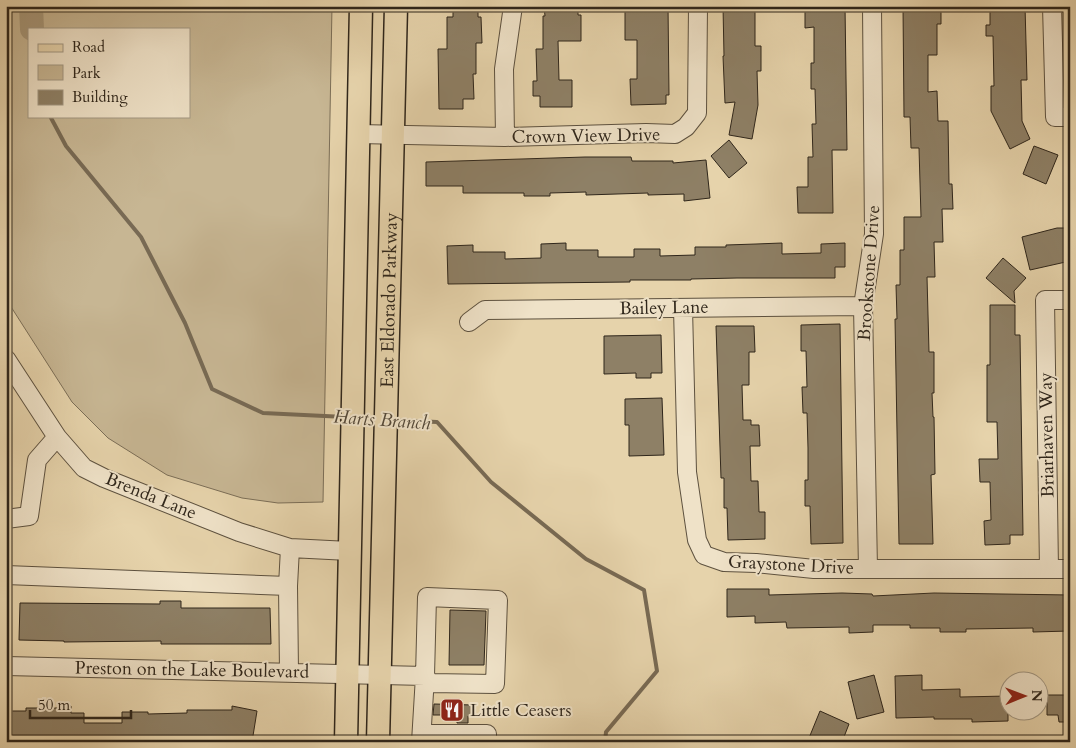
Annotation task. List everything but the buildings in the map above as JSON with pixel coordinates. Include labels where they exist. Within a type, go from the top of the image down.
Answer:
[{"type":"main road","name":"East Eldorado Parkway","points":[[346,742],[361,6]]},
{"type":"main road","name":"East Eldorado Parkway","points":[[378,742],[378,674],[396,6]]},
{"type":"street","points":[[505,137],[504,69],[513,6]]},
{"type":"street","name":"Crown View Drive","points":[[358,134],[505,137],[646,133],[675,134],[686,126],[697,113],[698,6]]},
{"type":"street","name":"Brookstone Drive","points":[[868,569],[863,306],[874,234],[872,6]]},
{"type":"street","points":[[1052,6],[1063,117]]},
{"type":"street","name":"Briarhaven Way","points":[[1049,569],[1045,300],[1070,300]]},
{"type":"street","name":"Bailey Lane","points":[[469,322],[485,310],[863,306]]},
{"type":"street","name":"Graystone Drive","points":[[683,308],[687,472],[697,540],[704,556],[724,562],[814,569],[1070,569]]},
{"type":"street","name":"Brenda Lane","points":[[6,359],[13,381],[84,468],[104,478],[240,532],[290,548],[349,551]]},
{"type":"street","points":[[6,519],[29,516],[37,460],[57,437]]},
{"type":"street","points":[[290,548],[288,586],[290,672]]},
{"type":"street","points":[[6,575],[288,586]]},
{"type":"street","name":"Preston on the Lake Boulevard","points":[[6,666],[378,674],[424,676],[430,683],[495,684],[498,600],[427,596],[424,676]]},
{"type":"street","points":[[424,676],[422,738],[487,734],[487,742]]},
{"type":"green space","points":[[6,6],[332,6],[323,502],[278,503],[242,498],[167,475],[108,438],[72,402],[6,299]]},
{"type":"waterway","name":"Harts Branch","points":[[31,6],[32,28]]},
{"type":"waterway","name":"Harts Branch","points":[[51,118],[66,146],[141,237],[185,323],[212,389],[263,413],[345,417]]},
{"type":"waterway","name":"Harts Branch","points":[[360,418],[378,419]]},
{"type":"waterway","name":"Harts Branch","points":[[392,420],[437,422],[491,482],[586,559],[644,590],[657,671],[606,732],[605,742]]},
{"type":"place","name":"Little Ceasers","points":[[452,710]]}]
